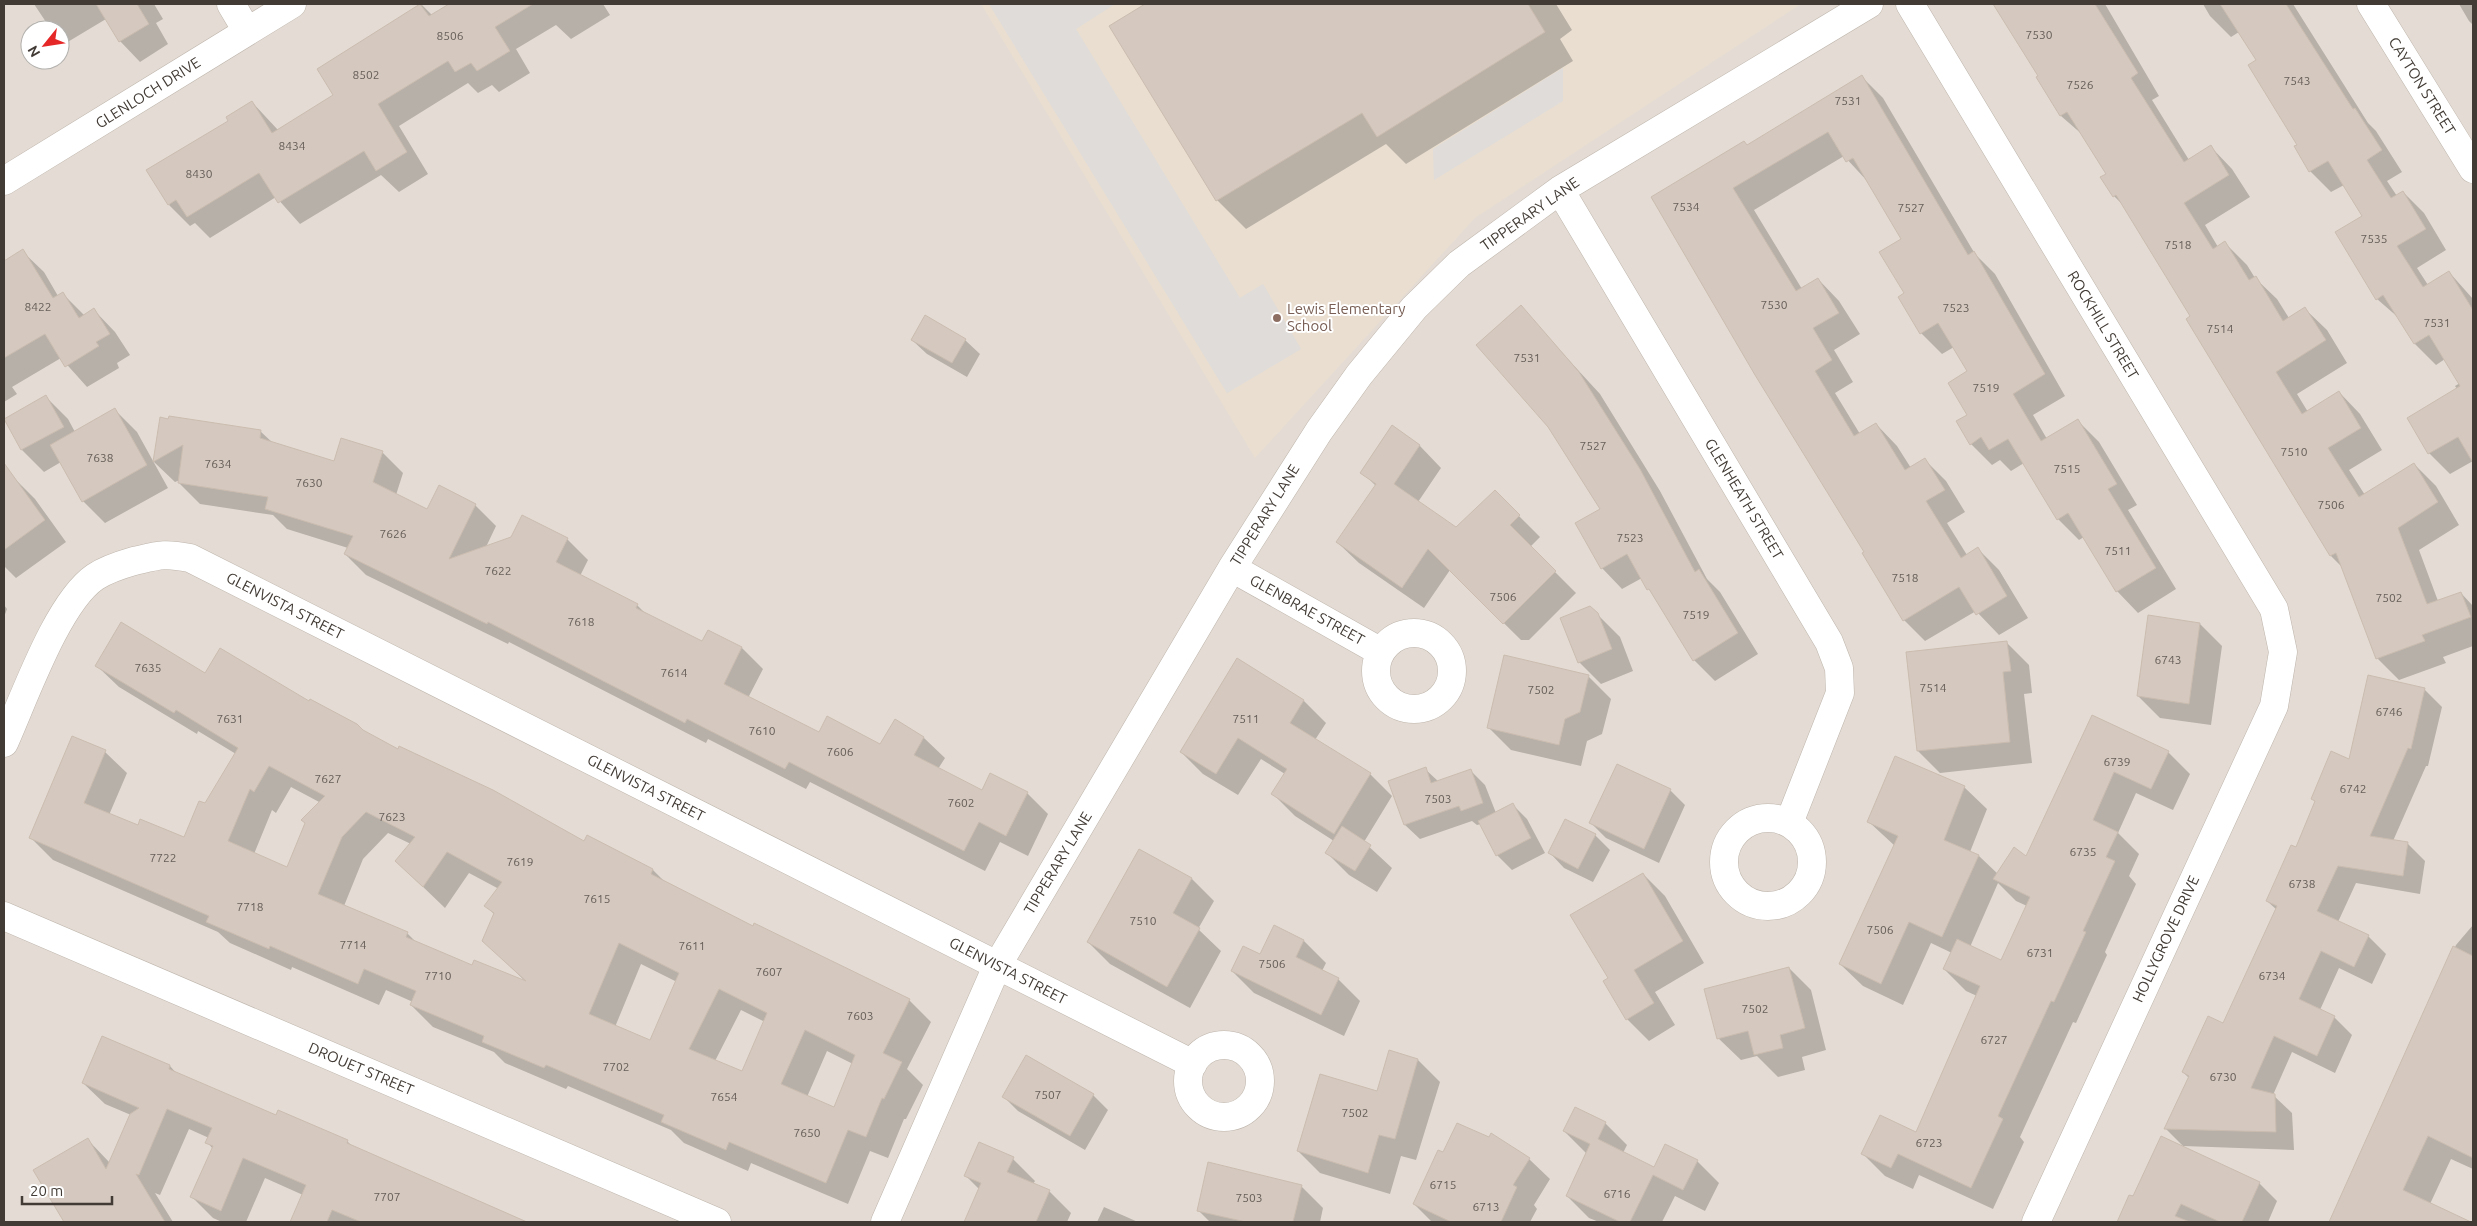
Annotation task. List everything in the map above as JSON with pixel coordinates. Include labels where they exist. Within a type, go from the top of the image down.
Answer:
[{"type":"street","points":[[231,4],[248,31]]},
{"type":"street","name":"GLENLOCH DRIVE","points":[[4,181],[292,4]]},
{"type":"street","name":"TIPPERARY LANE","points":[[885,1222],[997,966],[1232,568],[1319,431],[1359,375],[1414,308],[1459,264],[1560,190],[1869,4]]},
{"type":"street","name":"ROCKHILL STREET","points":[[1910,4],[2274,609],[2283,652]]},
{"type":"street","name":"CAYTON STREET","points":[[2372,4],[2473,169]]},
{"type":"street","name":"GLENHEATH STREET","points":[[1560,190],[1829,642],[1839,668],[1840,693],[1789,823]]},
{"type":"street","name":"GLENVISTA STREET","points":[[4,743],[61,615],[76,594],[94,577],[114,566],[166,553],[190,558],[1192,1064]]},
{"type":"street","name":"GLENBRAE STREET","points":[[1232,568],[1381,652]]},
{"type":"street","name":"HOLLYGROVE DRIVE","points":[[2036,1222],[2274,706],[2283,652]]},
{"type":"street","name":"DROUET STREET","points":[[4,916],[701,1219]]},
{"type":"shaded area","points":[[4,4],[2473,4],[2473,1222],[4,1222]]},
{"type":"shaded area","name":"Lewis Elementary School","points":[[981,4],[1801,4],[1475,218],[1255,458]]},
{"type":"shaded area","points":[[989,4],[1115,4],[1076,29],[1240,298],[1263,284],[1301,349],[1227,393]]},
{"type":"shaded area","points":[[1563,68],[1563,101],[1434,180],[1433,149]]},
{"type":"building","points":[[96,4],[137,4],[149,24],[119,42]]},
{"type":"building","points":[[420,4],[429,16],[449,4],[533,4],[495,27],[510,51],[477,71],[471,63],[455,72],[448,61],[378,104],[407,152],[376,171],[364,151],[278,203],[259,173],[187,217],[176,200],[168,205],[146,170],[228,121],[226,117],[252,101],[272,133],[333,95],[317,69]]},
{"type":"building","points":[[1145,4],[1528,4],[1545,32],[1377,137],[1362,113],[1216,201],[1109,26]]},
{"type":"building","points":[[1993,4],[2095,4],[2138,73],[2131,78],[2184,162],[2211,145],[2229,175],[2184,203],[2213,249],[2225,241],[2249,280],[2256,276],[2283,321],[2305,307],[2326,340],[2276,372],[2302,414],[2339,391],[2361,428],[2328,448],[2359,497],[2414,463],[2438,502],[2398,528],[2427,604],[2461,592],[2471,617],[2422,635],[2425,641],[2376,659],[2336,553],[2330,556],[2186,319],[2190,316],[2116,195],[2113,197],[2100,177],[2106,174],[2067,112],[2060,116],[2036,77],[2038,76]]},
{"type":"building","points":[[2220,4],[2286,4],[2353,109],[2355,108],[2382,150],[2367,160],[2391,198],[2403,191],[2426,229],[2397,246],[2423,287],[2449,271],[2473,310],[2473,463],[2458,437],[2428,454],[2407,418],[2460,386],[2429,335],[2414,344],[2383,295],[2376,300],[2335,232],[2362,216],[2328,161],[2309,172],[2294,146],[2297,145],[2248,65],[2256,60]]},
{"type":"building","points":[[1862,75],[1968,255],[1974,251],[2045,374],[2013,394],[2041,441],[2078,419],[2117,484],[2108,489],[2156,568],[2116,592],[2068,513],[2057,520],[2008,439],[1989,450],[1981,437],[1970,445],[1956,421],[1967,415],[1948,383],[1967,371],[1938,323],[1920,334],[1898,297],[1904,293],[1879,252],[1901,239],[1853,158],[1846,162],[1828,132],[1733,188],[1796,291],[1818,278],[1839,313],[1813,328],[1832,360],[1815,371],[1854,436],[1876,423],[1905,470],[1925,458],[1945,490],[1926,501],[1961,558],[1978,547],[2007,596],[1976,615],[1959,587],[1903,621],[1862,553],[1864,552],[1755,375],[1651,197],[1744,141],[1747,145]]},
{"type":"building","points":[[23,249],[53,298],[63,292],[79,318],[94,308],[110,334],[96,342],[99,346],[65,367],[45,334],[4,358],[4,261]]},
{"type":"building","points":[[1521,305],[1579,372],[1640,469],[1695,572],[1699,569],[1738,633],[1693,661],[1649,589],[1647,590],[1627,554],[1601,569],[1575,523],[1600,509],[1548,427],[1476,345]]},
{"type":"building","points":[[925,315],[966,339],[952,363],[911,340]]},
{"type":"building","points":[[46,395],[64,427],[21,450],[4,419]]},
{"type":"building","points":[[115,408],[147,465],[82,502],[50,445]]},
{"type":"building","points":[[169,416],[261,430],[260,438],[334,461],[341,438],[383,451],[373,482],[427,509],[439,485],[476,504],[449,559],[511,537],[522,515],[568,538],[556,562],[638,604],[636,608],[702,641],[708,630],[742,647],[724,684],[819,732],[827,716],[880,744],[895,719],[924,737],[914,755],[982,790],[990,773],[1028,792],[1006,836],[979,822],[964,851],[789,762],[785,769],[687,719],[685,723],[488,622],[487,624],[344,554],[353,536],[265,509],[268,497],[178,483],[183,445],[153,462],[160,417],[168,419]]},
{"type":"building","points":[[1392,425],[1420,445],[1394,484],[1456,527],[1495,490],[1520,515],[1510,525],[1556,571],[1503,624],[1428,549],[1402,588],[1336,542],[1376,484],[1360,473]]},
{"type":"building","points":[[4,463],[45,520],[4,550]]},
{"type":"building","points":[[1590,606],[1598,613],[1612,649],[1578,663],[1560,618]]},
{"type":"building","points":[[2148,615],[2200,623],[2189,704],[2137,696]]},
{"type":"building","points":[[121,622],[205,673],[220,648],[309,701],[310,699],[357,724],[363,730],[398,749],[399,746],[493,790],[584,841],[587,835],[653,869],[651,874],[753,926],[754,923],[910,999],[883,1053],[902,1062],[884,1099],[882,1098],[866,1137],[848,1130],[826,1183],[729,1142],[726,1150],[661,1122],[664,1115],[546,1065],[544,1068],[482,1042],[484,1036],[410,1005],[416,991],[364,969],[358,984],[270,946],[269,949],[206,922],[209,916],[29,838],[72,736],[106,750],[84,803],[138,825],[140,819],[184,837],[199,801],[205,803],[238,748],[176,710],[174,713],[95,666]],"holes":[[[269,766],[325,796],[301,820],[305,823],[287,867],[228,841],[250,789],[254,792]],[[366,812],[415,837],[395,861],[423,887],[447,852],[502,882],[484,906],[494,913],[482,941],[526,981],[474,960],[472,965],[406,937],[408,932],[318,894],[342,837]],[[619,943],[679,973],[650,1040],[589,1014]],[[719,989],[767,1013],[742,1071],[689,1049]],[[805,1030],[855,1055],[834,1107],[781,1084]]]},
{"type":"building","points":[[2007,641],[2011,671],[2003,672],[2010,742],[1917,751],[1906,652]]},
{"type":"building","points":[[1504,655],[1589,675],[1580,712],[1565,719],[1559,745],[1487,728]]},
{"type":"building","points":[[1237,658],[1304,700],[1290,723],[1371,773],[1334,834],[1271,794],[1287,769],[1238,738],[1216,774],[1180,752]]},
{"type":"building","points":[[2368,675],[2425,688],[2411,749],[2408,748],[2370,836],[2408,842],[2403,876],[2338,866],[2317,911],[2369,935],[2354,967],[2321,951],[2299,999],[2335,1016],[2317,1056],[2274,1036],[2251,1088],[2275,1094],[2276,1132],[2164,1129],[2189,1076],[2182,1072],[2208,1016],[2223,1023],[2277,906],[2266,901],[2291,845],[2296,847],[2315,801],[2311,799],[2331,751],[2349,759]]},
{"type":"building","points":[[2092,715],[2169,751],[2151,789],[2114,772],[2093,820],[2118,832],[2106,857],[2115,861],[2083,931],[2086,932],[2054,1002],[2051,1001],[1998,1116],[2003,1119],[1971,1188],[1898,1154],[1891,1168],[1861,1154],[1880,1115],[1916,1132],[1980,986],[1943,969],[1957,939],[2001,960],[2030,897],[1993,879],[2014,847],[2026,856]]},
{"type":"building","points":[[1895,756],[1965,786],[1944,840],[1979,855],[1942,937],[1909,922],[1881,984],[1839,964],[1898,836],[1867,822]]},
{"type":"building","points":[[1617,764],[1671,789],[1644,849],[1589,823]]},
{"type":"building","points":[[1426,767],[1431,783],[1471,769],[1483,803],[1461,811],[1459,806],[1404,825],[1388,781]]},
{"type":"building","points":[[1513,803],[1531,838],[1496,856],[1478,821]]},
{"type":"building","points":[[1565,819],[1596,834],[1578,869],[1548,853]]},
{"type":"building","points":[[1342,826],[1371,845],[1355,871],[1325,853]]},
{"type":"building","points":[[1139,849],[1192,878],[1173,913],[1200,928],[1167,987],[1087,942]]},
{"type":"building","points":[[1643,873],[1683,941],[1634,970],[1654,1003],[1626,1020],[1603,981],[1608,978],[1570,915]]},
{"type":"building","points":[[1274,925],[1304,940],[1296,957],[1339,978],[1321,1015],[1231,971],[1243,946],[1260,954]]},
{"type":"building","points":[[2453,946],[2473,956],[2473,1158],[2428,1136],[2403,1190],[2471,1222],[2329,1222]]},
{"type":"building","points":[[1789,967],[1805,1028],[1780,1035],[1783,1048],[1754,1055],[1748,1031],[1717,1039],[1704,989]]},
{"type":"building","points":[[102,1036],[170,1065],[169,1069],[276,1115],[278,1110],[348,1140],[347,1143],[527,1222],[361,1222],[332,1210],[327,1222],[290,1222],[306,1185],[243,1158],[221,1211],[190,1197],[213,1146],[205,1143],[212,1128],[167,1109],[139,1175],[136,1174],[165,1222],[64,1222],[33,1170],[88,1138],[106,1169],[130,1114],[139,1108],[82,1083]]},
{"type":"building","points":[[1389,1050],[1418,1059],[1395,1139],[1379,1135],[1368,1173],[1297,1151],[1320,1074],[1377,1091]]},
{"type":"building","points":[[1026,1055],[1094,1094],[1070,1136],[1002,1097]]},
{"type":"building","points":[[1575,1107],[1606,1122],[1598,1139],[1654,1167],[1665,1144],[1698,1160],[1683,1190],[1653,1175],[1630,1222],[1620,1222],[1566,1196],[1590,1144],[1563,1131]]},
{"type":"building","points":[[1457,1123],[1489,1137],[1491,1133],[1530,1158],[1513,1185],[1517,1187],[1501,1222],[1451,1222],[1413,1204],[1438,1150],[1443,1152]]},
{"type":"building","points":[[2161,1136],[2260,1182],[2242,1222],[2220,1222],[2181,1204],[2175,1216],[2190,1222],[2117,1222],[2129,1195],[2133,1196]]},
{"type":"building","points":[[979,1142],[1014,1157],[1007,1172],[1050,1190],[1036,1222],[964,1222],[981,1183],[964,1176]]},
{"type":"building","points":[[1208,1162],[1302,1185],[1293,1222],[1246,1222],[1197,1211]]},
{"type":"place","name":"Lewis Elementary School","points":[[1277,318]]}]
